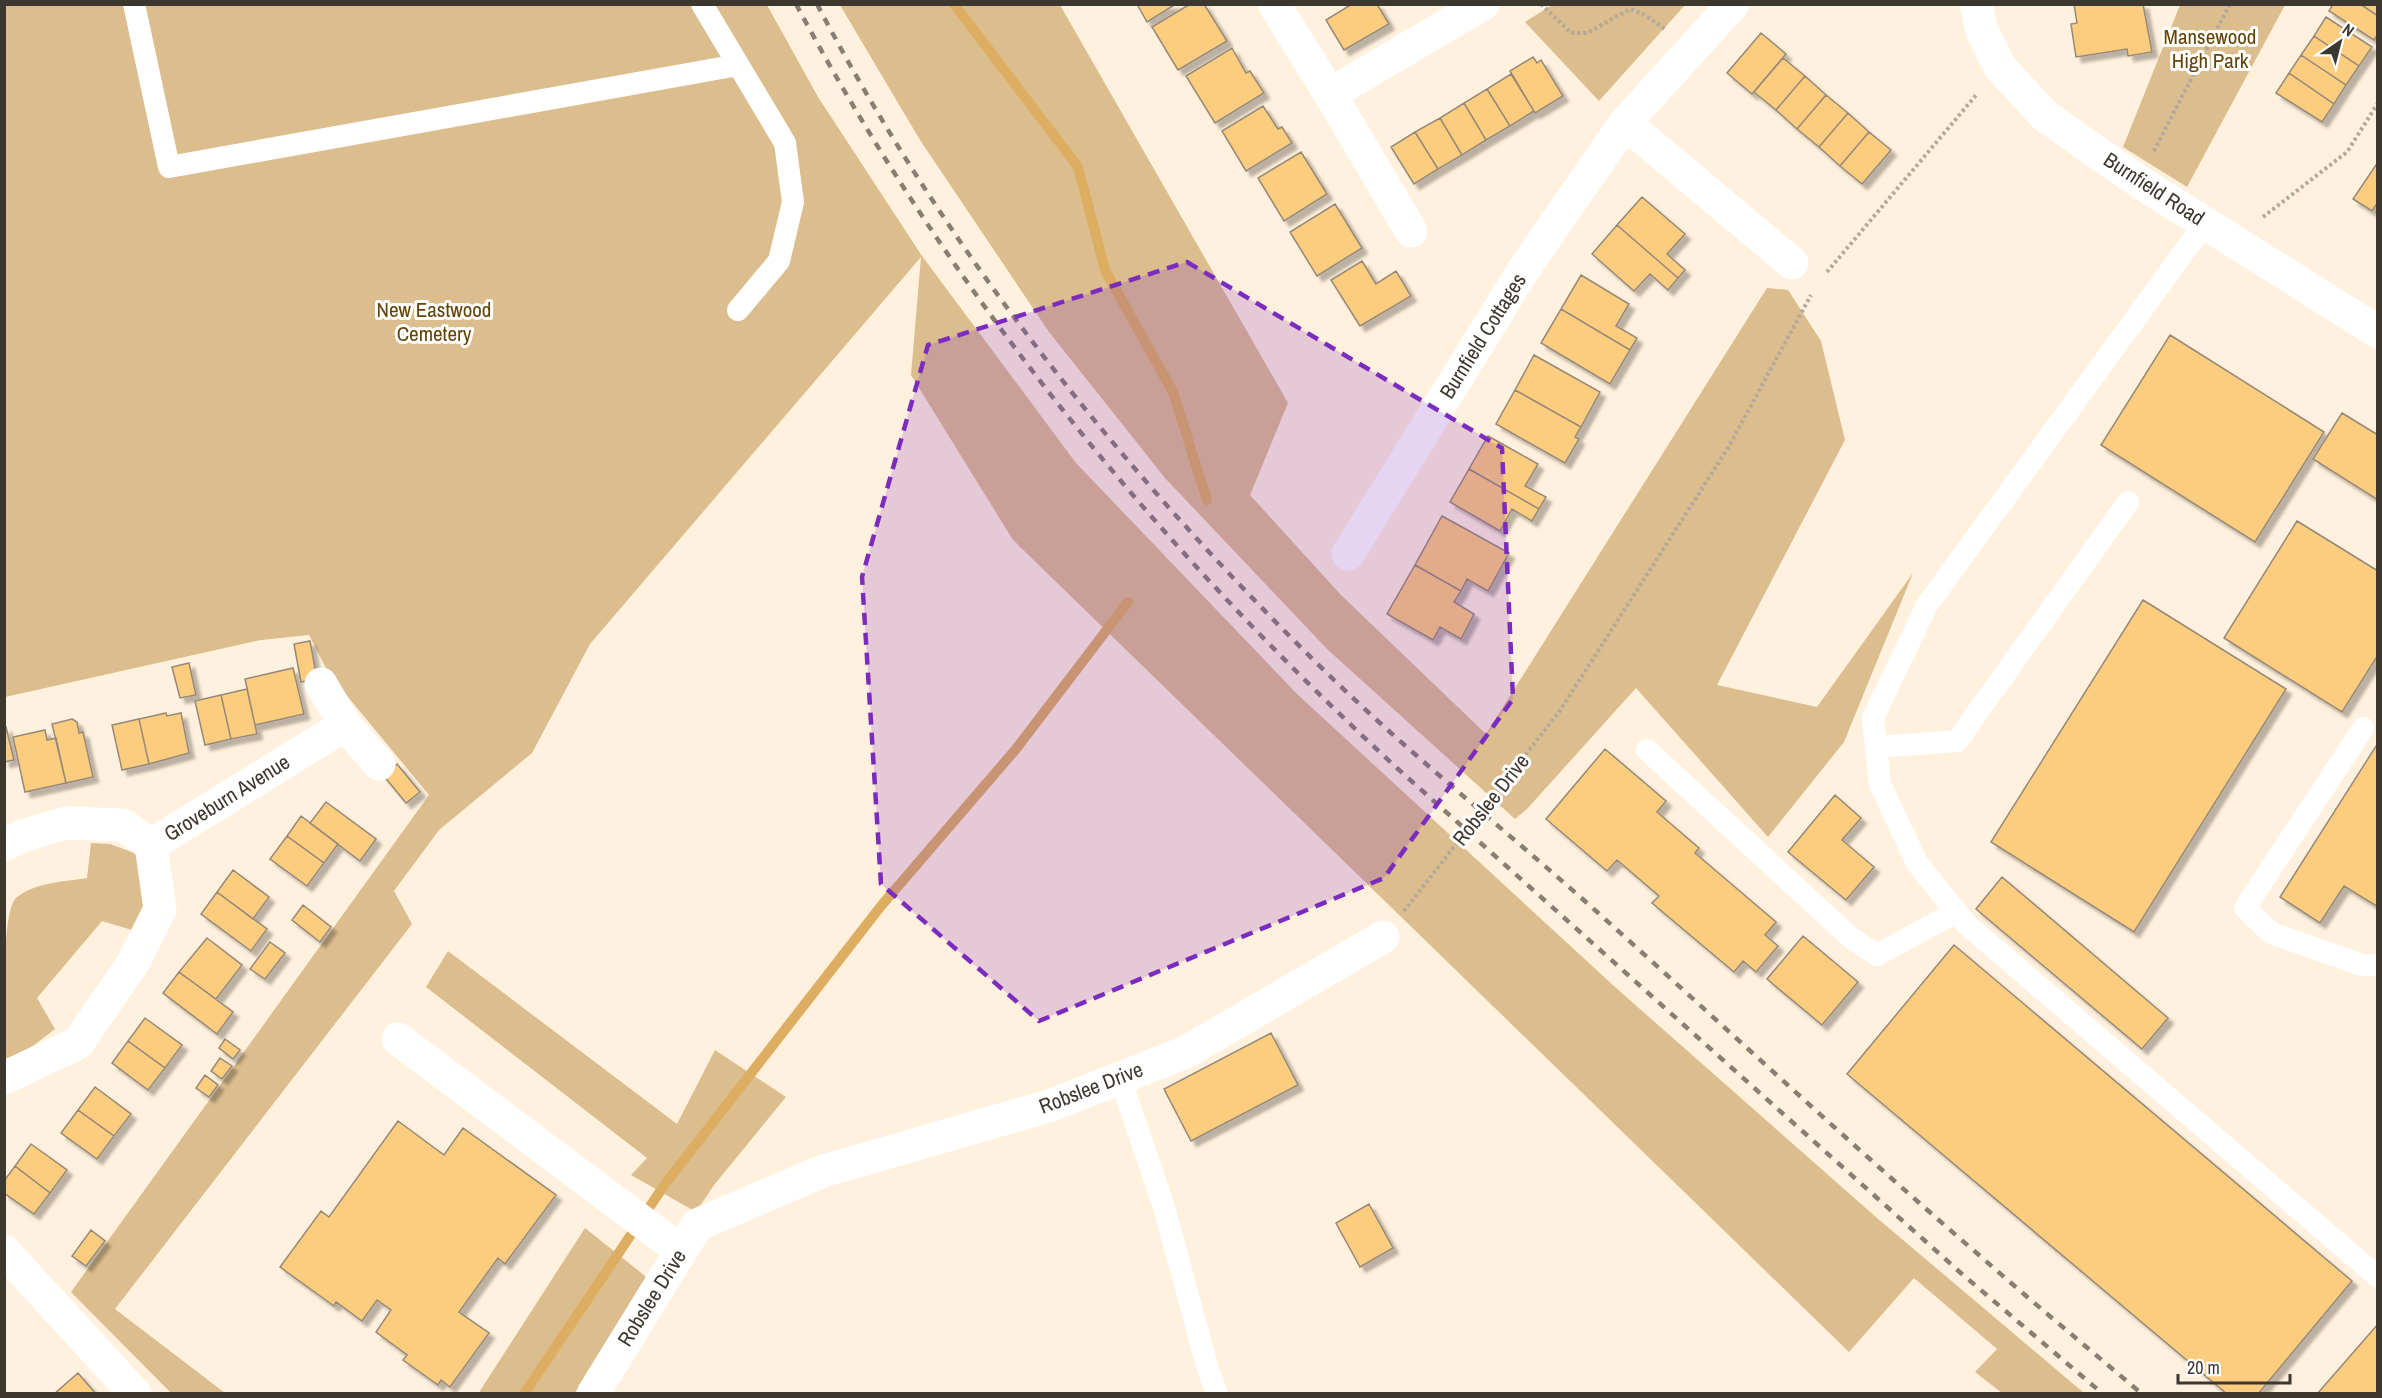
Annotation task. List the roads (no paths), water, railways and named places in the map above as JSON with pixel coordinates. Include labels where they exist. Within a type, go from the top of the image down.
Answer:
[{"type":"street","points":[[1274,4],[1411,231]]},
{"type":"street","points":[[1330,94],[1483,4]]},
{"type":"street","name":"Burnfield Cottages","points":[[1348,554],[1526,266],[1624,123],[1733,4]]},
{"type":"street","name":"Burnfield Road","points":[[1976,4],[1982,31],[2000,67],[2044,116],[2138,181],[2378,332]]},
{"type":"street","points":[[1624,123],[1792,262]]},
{"type":"street","points":[[321,684],[345,725],[380,764]]},
{"type":"street","name":"Groveburn Avenue","points":[[4,845],[22,836],[66,823],[123,825],[151,845],[345,725]]},
{"type":"street","points":[[4,1078],[78,1043],[133,963],[160,909],[151,845]]},
{"type":"street","name":"Robslee Drive","points":[[593,1394],[697,1225],[823,1171],[1052,1105],[1186,1052],[1383,938]]},
{"type":"street","points":[[398,1039],[681,1251]]},
{"type":"street","points":[[4,1251],[135,1394]]},
{"type":"lane","points":[[134,4],[169,167],[738,65]]},
{"type":"lane","points":[[702,4],[785,143],[793,202],[779,261],[738,310]]},
{"type":"lane","points":[[2205,223],[1927,605],[1873,718],[1880,784],[1917,863],[1966,924],[2378,1277]]},
{"type":"lane","points":[[1876,747],[1957,741],[2128,502]]},
{"type":"lane","points":[[2363,728],[2245,908],[2271,933],[2362,965],[2378,965]]},
{"type":"lane","points":[[1647,750],[1851,938],[1877,955],[1956,912]]},
{"type":"lane","points":[[1120,1078],[1164,1207],[1207,1366],[1217,1394]]},
{"type":"waterway","points":[[954,4],[1078,167],[1105,270],[1173,392],[1207,500]]},
{"type":"waterway","points":[[524,1394],[665,1184],[881,906],[1016,749],[1128,602]]},
{"type":"railway","points":[[796,4],[856,111],[921,215],[991,315],[1064,412],[1142,506],[1224,596],[1309,684],[1398,769],[1962,1274],[2103,1394]]},
{"type":"railway","points":[[817,4],[869,98],[925,189],[985,277],[1048,363],[1186,526],[1259,604],[1334,680],[1398,739],[1596,911],[1930,1213],[2142,1394]]},
{"type":"park label","name":"Mansewood High Park","points":[[2210,49]]},
{"type":"park label","name":"New Eastwood Cemetery","points":[[434,322]]}]
